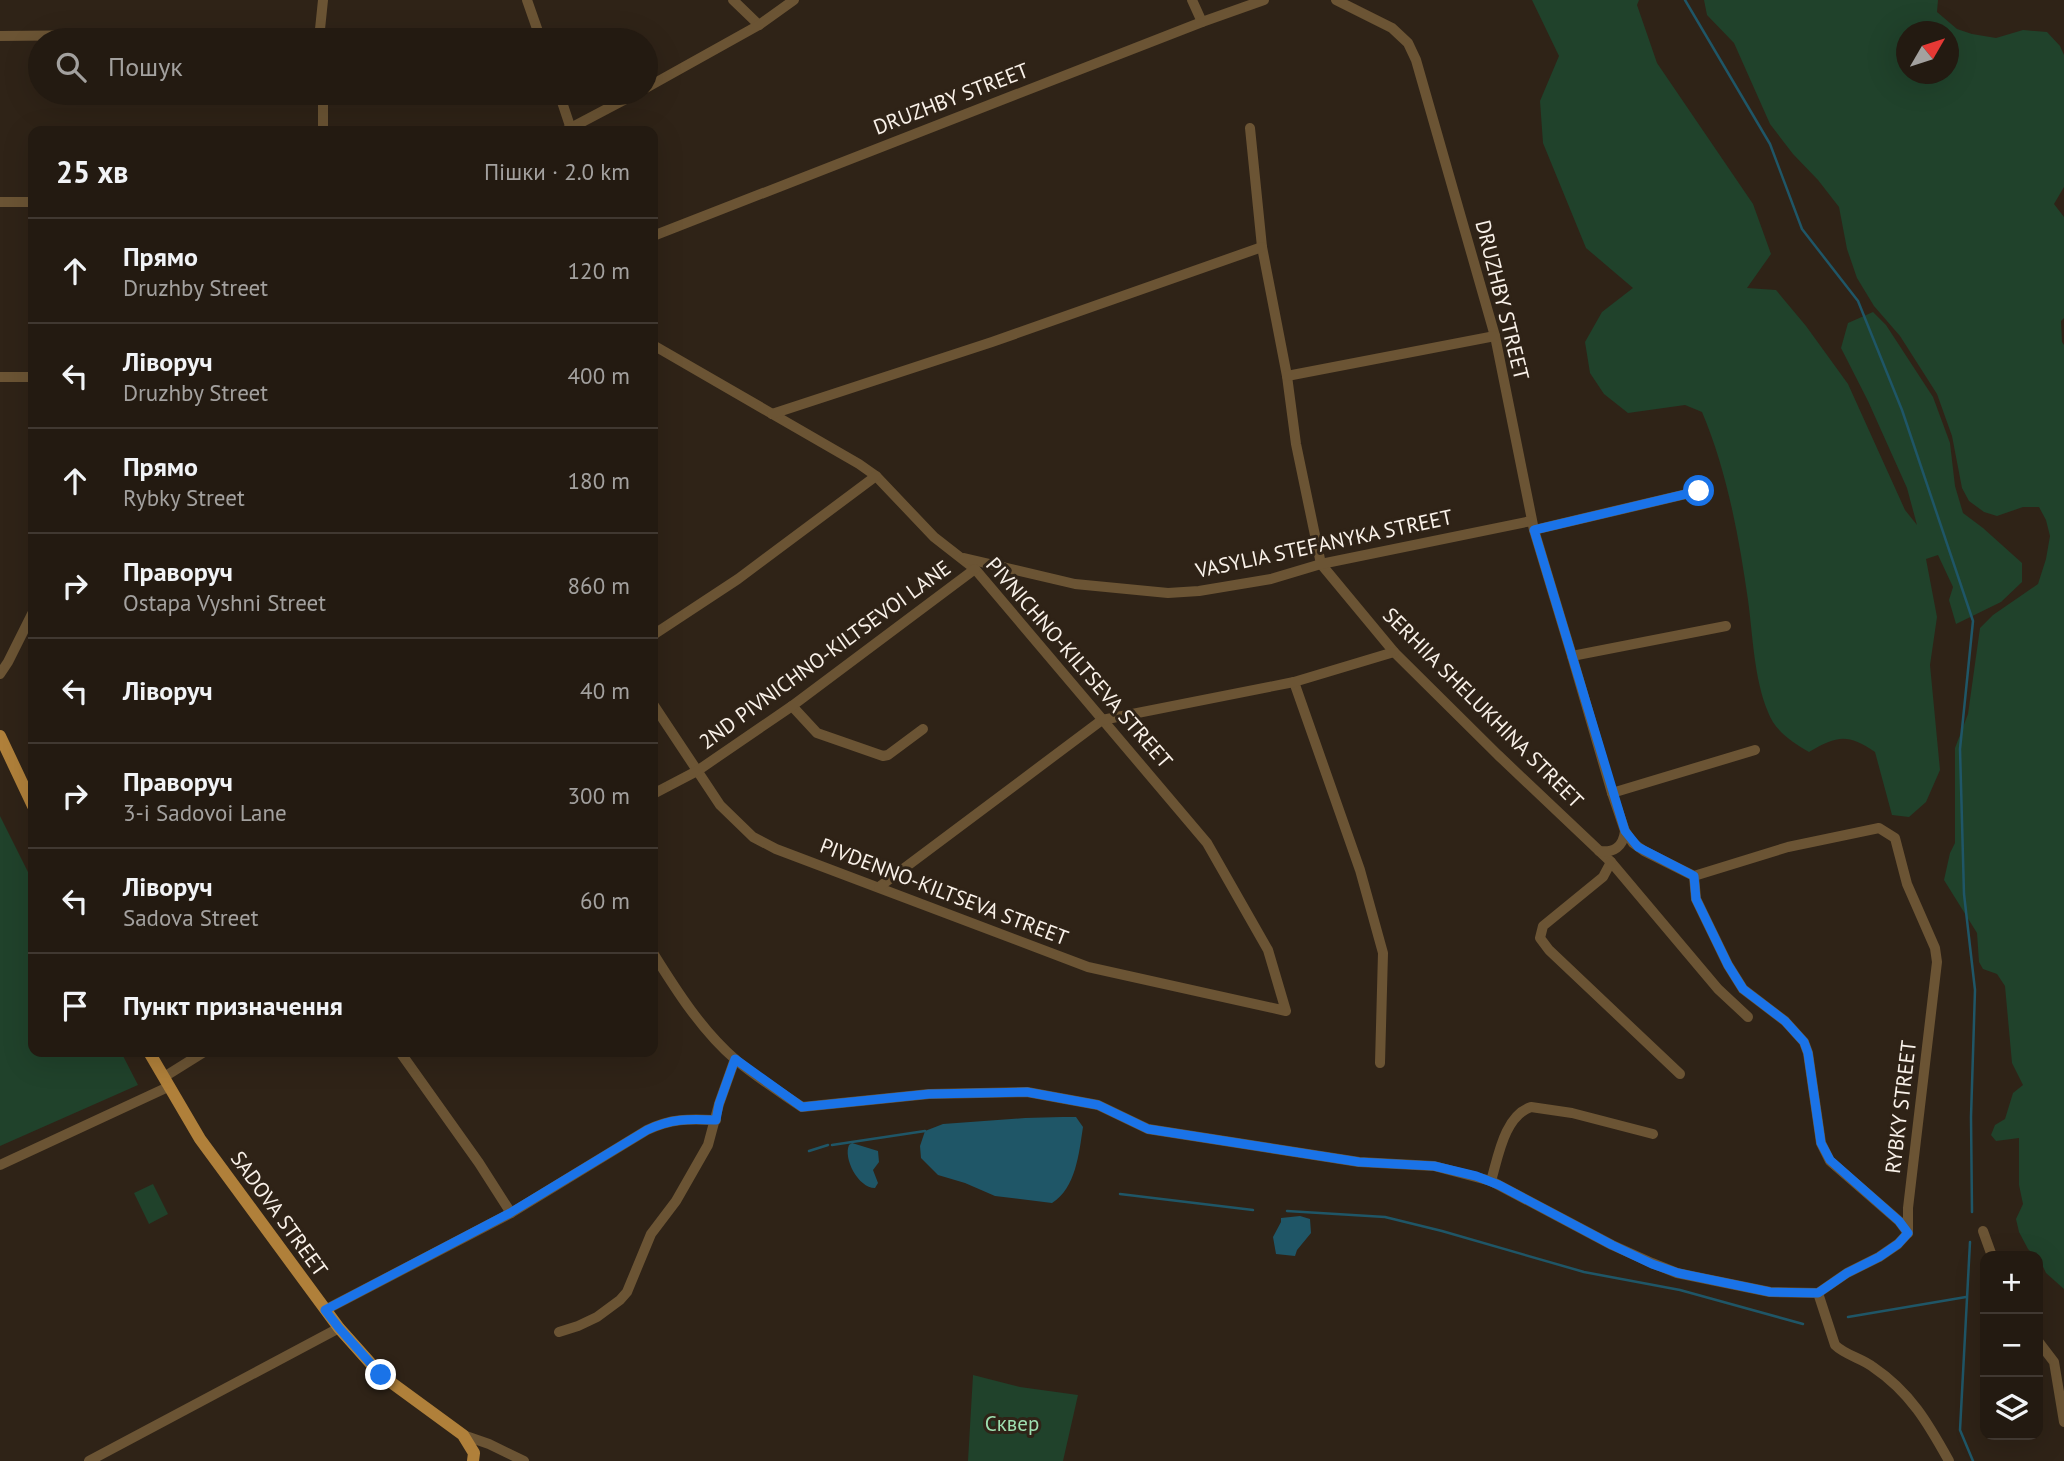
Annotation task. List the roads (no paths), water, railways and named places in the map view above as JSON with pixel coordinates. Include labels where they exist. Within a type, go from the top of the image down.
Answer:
[{"type":"main road","points":[[0,736],[28,795]]},
{"type":"main road","name":"SADOVA STREET","points":[[152,1057],[200,1139],[339,1328],[381,1375],[466,1440]]},
{"type":"main road","points":[[466,1440],[474,1453],[473,1461]]},
{"type":"street","points":[[320,28],[323,0]]},
{"type":"street","points":[[527,0],[537,28]]},
{"type":"street","points":[[733,0],[758,25]]},
{"type":"street","points":[[658,81],[758,25],[794,0]]},
{"type":"street","points":[[1192,0],[1202,22]]},
{"type":"street","name":"DRUZHBY STREET","points":[[658,234],[1264,0]]},
{"type":"street","name":"DRUZHBY STREET","points":[[1336,0],[1392,28],[1408,43],[1416,60],[1495,336],[1532,526],[1612,793],[1625,831],[1638,847],[1694,876]]},
{"type":"street","points":[[0,36],[28,36]]},
{"type":"street","points":[[323,105],[323,126]]},
{"type":"street","points":[[562,105],[567,126]]},
{"type":"street","points":[[575,126],[615,105]]},
{"type":"street","name":"SERHIIA SHELUKHINA STREET","points":[[1250,128],[1262,247],[1287,376],[1296,444],[1321,564],[1394,652],[1611,862],[1718,989],[1748,1017]]},
{"type":"street","points":[[0,202],[28,202]]},
{"type":"street","points":[[772,414],[992,342],[1262,247]]},
{"type":"street","points":[[1287,376],[1495,336]]},
{"type":"street","name":"PIVNICHNO-KILTSEVA STREET","points":[[658,348],[859,464],[876,476],[934,537],[975,569],[1207,843],[1268,950],[1286,1012]]},
{"type":"street","points":[[0,377],[28,377]]},
{"type":"street","points":[[658,632],[738,579],[876,476]]},
{"type":"street","points":[[1532,526],[1699,491]]},
{"type":"street","name":"VASYLIA STEFANYKA STREET","points":[[959,557],[1075,584],[1168,593],[1199,591],[1270,579],[1321,564],[1532,526]]},
{"type":"street","name":"2ND PIVNICHNO-KILTSEVOI LANE","points":[[658,791],[697,771],[792,706],[975,569]]},
{"type":"street","points":[[0,686],[3,670],[28,622]]},
{"type":"street","points":[[1572,656],[1726,626]]},
{"type":"street","points":[[879,887],[1102,720],[1294,682],[1394,652]]},
{"type":"street","points":[[1294,682],[1360,870],[1383,953],[1380,1063]]},
{"type":"street","points":[[792,706],[817,733],[883,756],[923,729]]},
{"type":"street","name":"PIVDENNO-KILTSEVA STREET","points":[[658,712],[720,805],[753,837],[776,849],[1087,967],[1286,1012]]},
{"type":"street","points":[[1612,793],[1755,750]]},
{"type":"street","name":"RYBKY STREET","points":[[1879,828],[1895,838],[1907,884],[1935,948],[1937,962],[1908,1208],[1908,1233],[1899,1221],[1830,1160],[1824,1150],[1804,1042],[1785,1021],[1743,989],[1728,965],[1696,899],[1694,876],[1788,847],[1879,828]]},
{"type":"street","points":[[1599,851],[1610,851],[1619,846],[1625,831]]},
{"type":"street","points":[[1611,862],[1603,877],[1543,926],[1540,938],[1549,950],[1681,1074]]},
{"type":"street","points":[[658,960],[713,1037],[735,1059],[802,1107],[929,1094],[1027,1092],[1098,1105],[1148,1129],[1359,1162],[1434,1166],[1491,1181],[1612,1245],[1678,1273],[1770,1292],[1818,1293],[1847,1273],[1879,1257],[1908,1233]]},
{"type":"street","points":[[0,1165],[166,1082],[198,1057]]},
{"type":"street","points":[[404,1057],[479,1163],[510,1213]]},
{"type":"street","points":[[559,1332],[597,1317],[627,1292],[651,1234],[691,1178],[708,1145],[735,1059]]},
{"type":"street","points":[[1491,1181],[1511,1124],[1525,1109],[1531,1107],[1572,1113],[1653,1134]]},
{"type":"street","points":[[325,1310],[510,1213],[663,1122],[682,1118],[716,1120]]},
{"type":"street","points":[[1983,1231],[1990,1251]]},
{"type":"street","points":[[1818,1293],[1835,1345],[1873,1367],[1912,1401],[1927,1421],[1949,1461]]},
{"type":"street","points":[[89,1461],[339,1328]]},
{"type":"street","points":[[2043,1348],[2054,1362],[2064,1422]]},
{"type":"street","name":"SADOVA STREET","points":[[466,1440],[489,1444],[524,1461]]},
{"type":"water","points":[[1076,1117],[1083,1127],[1078,1159],[1066,1188],[1052,1203],[995,1196],[938,1175],[921,1158],[920,1146],[925,1131],[943,1124]]},
{"type":"water","points":[[852,1143],[878,1151],[879,1162],[873,1170],[878,1183],[875,1188],[863,1183],[853,1171],[848,1157],[849,1145]]},
{"type":"water","points":[[1300,1216],[1310,1219],[1311,1233],[1295,1256],[1276,1254],[1273,1237],[1281,1218]]},
{"type":"waterway","points":[[1685,0],[1770,144],[1802,229],[1858,301],[1902,410],[1973,621],[1960,749],[1964,894],[1975,990],[1971,1117],[1972,1212]]},
{"type":"waterway","points":[[832,1145],[925,1131]]},
{"type":"waterway","points":[[809,1151],[828,1145]]},
{"type":"waterway","points":[[1120,1194],[1253,1210]]},
{"type":"waterway","points":[[1287,1211],[1385,1217],[1584,1272],[1680,1290],[1803,1324]]},
{"type":"waterway","points":[[1970,1242],[1960,1430],[1973,1461]]},
{"type":"waterway","points":[[1848,1317],[1966,1297]]},
{"type":"park label","name":"Сквер","points":[[1012,1424]]}]
